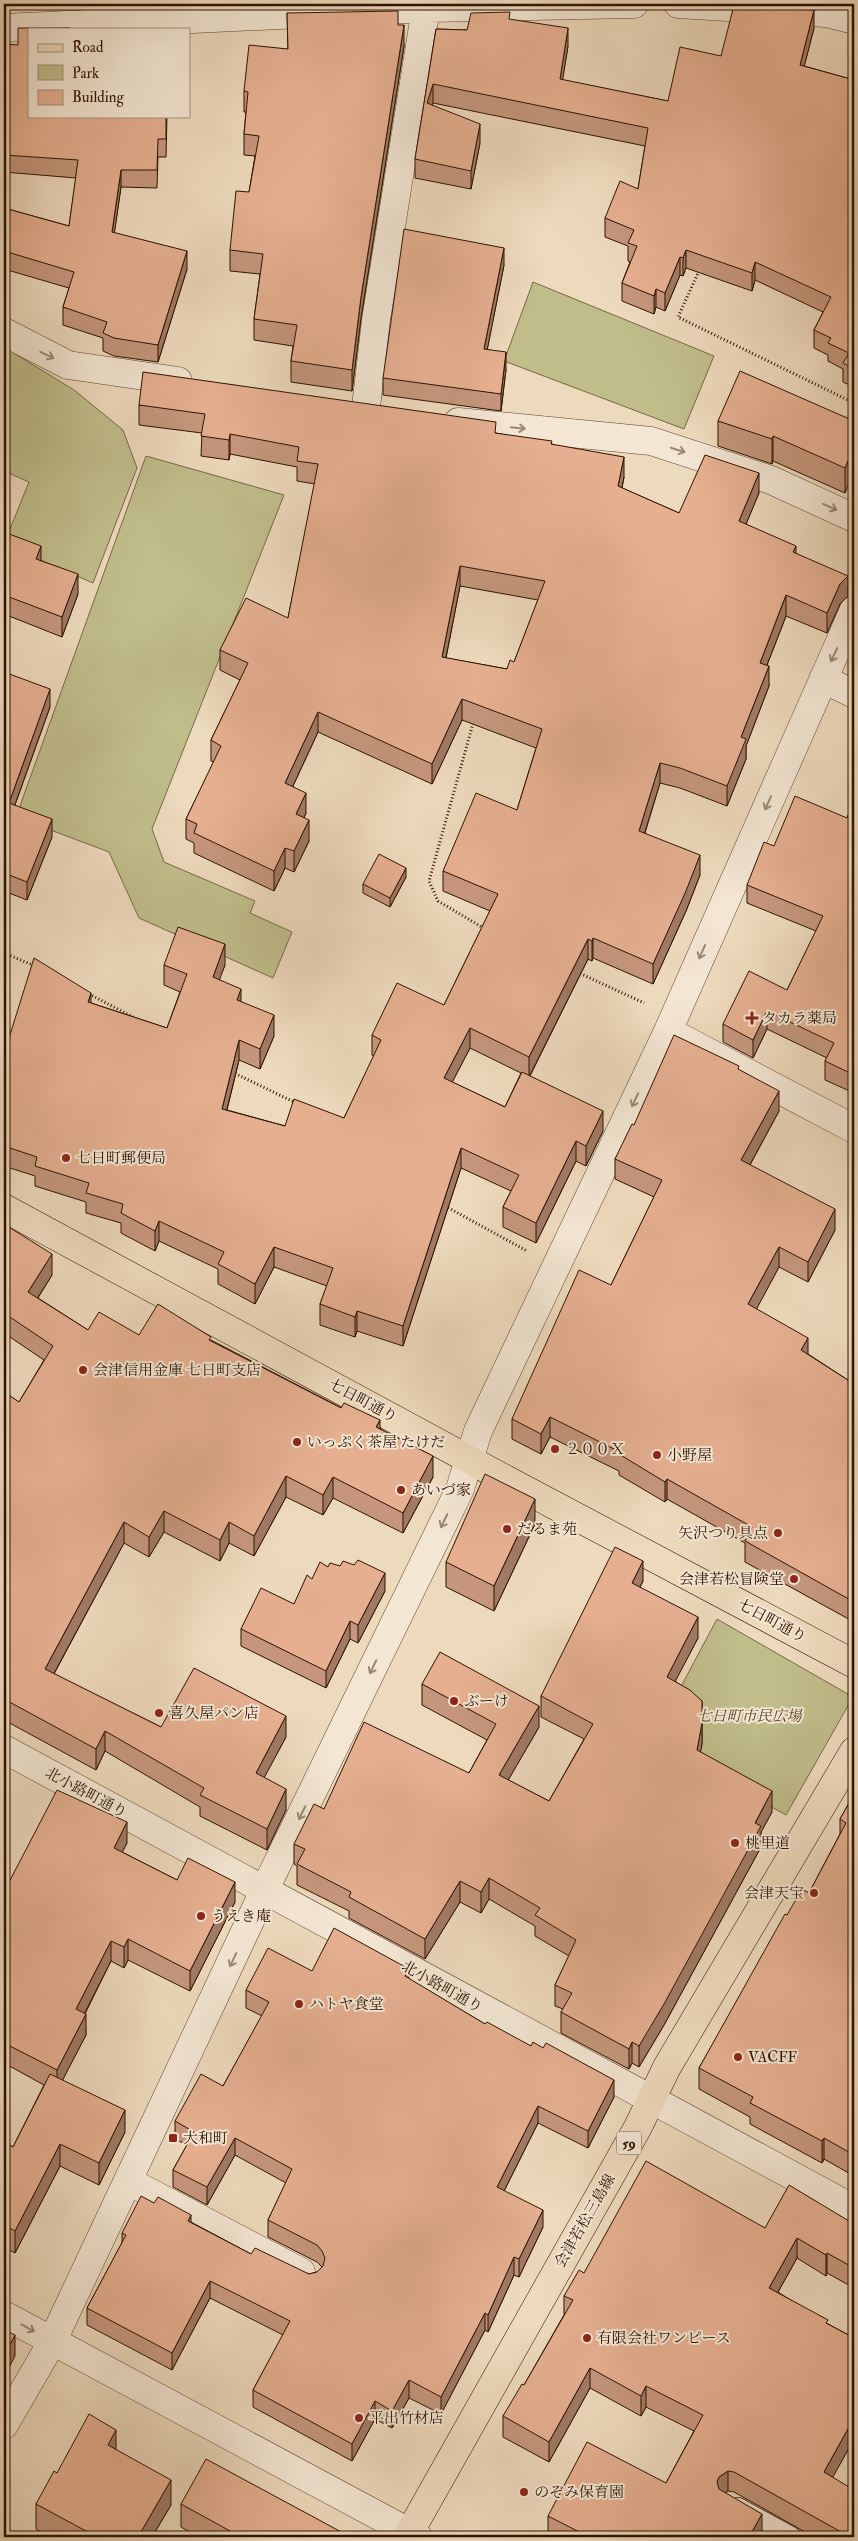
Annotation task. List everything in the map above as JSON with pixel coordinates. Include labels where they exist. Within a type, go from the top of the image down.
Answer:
[{"type":"main road","name":"七日町通り","points":[[4,1208],[470,1460],[854,1664]]},
{"type":"main road","name":"会津若松三島線","points":[[411,2535],[652,2100],[667,2067],[854,1751]]},
{"type":"street","points":[[4,28],[426,8],[634,4]]},
{"type":"street","points":[[678,4],[826,13],[854,20]]},
{"type":"street","points":[[366,408],[376,320],[426,8]]},
{"type":"street","points":[[4,332],[27,346],[68,365],[204,385]]},
{"type":"street","points":[[338,404],[394,412]]},
{"type":"street","points":[[433,418],[471,424],[652,441],[771,480],[854,518]]},
{"type":"street","points":[[4,2425],[52,2342],[265,1889],[457,1496],[478,1431],[671,1024],[854,610]]},
{"type":"street","points":[[823,679],[854,694]]},
{"type":"street","points":[[671,1024],[854,1129]]},
{"type":"street","name":"北小路町通り","points":[[4,1749],[854,2209]]},
{"type":"street","points":[[128,2181],[309,2276]]},
{"type":"street","points":[[4,2315],[411,2535]]},
{"type":"lane","points":[[729,2503],[791,2537]]},
{"type":"path","points":[[702,264],[678,317],[854,403]]},
{"type":"path","points":[[475,717],[429,881],[438,901],[490,932]]},
{"type":"path","points":[[4,953],[37,967]]},
{"type":"path","points":[[569,968],[671,1024]]},
{"type":"path","points":[[81,990],[141,1022]]},
{"type":"path","points":[[224,1068],[298,1104]]},
{"type":"path","points":[[440,1203],[556,1267]]},
{"type":"green space","points":[[533,282],[714,356],[684,429],[504,361]]},
{"type":"green space","points":[[4,347],[74,390],[123,430],[137,468],[93,583],[4,544],[29,482],[4,471]]},
{"type":"green space","points":[[146,456],[284,495],[152,829],[164,862],[255,901],[250,913],[292,932],[273,978],[139,918],[109,852],[16,817]]},
{"type":"green space","name":"七日町市民広場","points":[[717,1619],[853,1697],[786,1815],[652,1741]]},
{"type":"building","points":[[734,5],[814,10],[800,65],[854,80],[854,369],[843,363],[849,353],[828,343],[831,338],[814,330],[831,297],[755,262],[752,273],[686,250],[683,258],[680,257],[665,293],[656,289],[654,296],[622,283],[637,246],[628,243],[634,230],[605,218],[620,181],[638,189],[648,128],[433,84],[427,103],[480,124],[471,171],[415,159],[436,29],[467,30],[471,13],[510,12],[509,19],[568,28],[560,79],[668,101],[680,47],[721,56]]},
{"type":"building","points":[[398,11],[398,25],[404,25],[361,297],[352,370],[291,361],[297,325],[254,319],[263,254],[230,250],[236,191],[249,192],[259,136],[244,134],[248,92],[244,91],[249,45],[288,49],[287,13]]},
{"type":"building","points":[[18,28],[28,28],[28,118],[166,118],[166,139],[158,139],[157,170],[121,170],[112,232],[187,251],[158,345],[114,338],[103,333],[107,322],[63,307],[74,272],[4,251],[4,208],[69,226],[78,160],[4,155],[4,44],[18,45]]},
{"type":"building","points":[[404,229],[504,248],[484,349],[506,352],[501,394],[383,378]]},
{"type":"building","points":[[740,371],[854,421],[854,446],[845,468],[773,436],[772,439],[718,421]]},
{"type":"building","points":[[143,372],[496,422],[495,433],[552,441],[551,444],[624,457],[618,486],[679,513],[705,455],[759,473],[739,521],[796,546],[793,552],[848,576],[840,584],[827,613],[786,595],[760,663],[769,666],[741,737],[746,739],[727,786],[680,768],[660,763],[639,831],[700,855],[653,964],[593,938],[592,941],[588,939],[529,1057],[470,1028],[444,1078],[505,1107],[522,1072],[603,1111],[586,1146],[576,1141],[536,1223],[503,1207],[519,1175],[461,1148],[403,1326],[357,1311],[355,1317],[320,1304],[333,1268],[274,1247],[255,1284],[218,1264],[224,1252],[159,1221],[155,1231],[121,1213],[123,1204],[86,1193],[89,1183],[35,1166],[37,1157],[4,1146],[4,1054],[34,958],[91,993],[88,1002],[167,1028],[187,974],[164,965],[178,927],[225,944],[213,977],[241,989],[237,1000],[274,1015],[260,1049],[239,1040],[222,1109],[285,1126],[294,1099],[344,1118],[381,1040],[372,1035],[397,983],[444,1005],[498,894],[443,871],[476,793],[517,810],[542,729],[462,699],[432,764],[318,712],[285,783],[306,793],[296,814],[309,820],[294,851],[285,848],[274,871],[194,833],[197,824],[186,819],[221,746],[211,740],[248,663],[220,650],[246,598],[288,618],[318,464],[297,461],[299,447],[230,434],[229,440],[201,436],[205,414],[139,405]],"holes":[[[460,566],[545,581],[514,662],[510,660],[507,669],[442,657]]]},
{"type":"building","points":[[4,532],[41,546],[36,559],[78,574],[62,617],[4,595]]},
{"type":"building","points":[[4,672],[50,689],[9,803],[52,819],[27,882],[4,873]]},
{"type":"building","points":[[795,796],[847,818],[854,801],[854,1075],[825,1061],[834,1043],[767,1011],[753,1040],[723,1024],[749,971],[787,990],[823,916],[747,885],[764,842],[774,846]]},
{"type":"building","points":[[379,854],[406,868],[390,898],[363,884]]},
{"type":"building","points":[[674,1035],[739,1066],[738,1069],[779,1091],[741,1160],[835,1209],[808,1262],[779,1247],[748,1304],[808,1338],[801,1350],[854,1384],[854,1602],[745,1541],[752,1527],[667,1479],[665,1482],[619,1454],[620,1452],[550,1417],[541,1434],[512,1419],[579,1270],[611,1285],[662,1180],[615,1159],[632,1124],[634,1125]]},
{"type":"building","points":[[4,1224],[52,1254],[28,1292],[88,1330],[99,1312],[139,1335],[158,1304],[211,1337],[209,1340],[341,1408],[344,1403],[380,1420],[376,1427],[433,1456],[403,1513],[333,1477],[323,1495],[286,1476],[254,1536],[229,1522],[220,1540],[164,1511],[149,1537],[124,1522],[45,1669],[161,1727],[194,1668],[286,1716],[256,1773],[286,1789],[267,1829],[200,1795],[204,1788],[105,1731],[96,1749],[4,1699],[4,1392],[19,1402],[53,1346],[4,1313]]},
{"type":"building","points":[[485,1474],[535,1499],[494,1586],[446,1562]]},
{"type":"building","points":[[615,1547],[643,1561],[632,1583],[698,1617],[667,1677],[690,1690],[702,1701],[702,1723],[697,1750],[772,1791],[755,1823],[761,1826],[664,2004],[639,2046],[632,2042],[629,2049],[561,2012],[572,1993],[555,1985],[576,1940],[535,1915],[540,1908],[489,1878],[481,1892],[460,1881],[425,1939],[349,1897],[351,1892],[297,1864],[305,1849],[294,1844],[314,1804],[324,1809],[364,1722],[469,1773],[496,1724],[422,1684],[440,1652],[539,1706],[499,1775],[549,1801],[593,1724],[541,1696]]},
{"type":"building","points":[[358,1560],[385,1573],[358,1625],[350,1621],[326,1671],[241,1629],[261,1588],[294,1604],[307,1575],[312,1579],[320,1562],[328,1567],[330,1563],[340,1566],[343,1561],[354,1565]]},
{"type":"building","points":[[57,1790],[127,1822],[114,1848],[177,1880],[188,1858],[235,1882],[190,1971],[128,1939],[124,1947],[111,1941],[76,2009],[86,2014],[57,2070],[4,2043],[4,1884],[7,1886]]},
{"type":"building","points":[[854,1794],[854,2155],[824,2138],[822,2141],[750,2103],[753,2097],[699,2068],[785,1914],[787,1915],[802,1889],[809,1893],[846,1823],[840,1819]]},
{"type":"building","points":[[334,1928],[409,1969],[405,1976],[485,2024],[487,2022],[531,2046],[533,2042],[543,2048],[546,2043],[614,2080],[588,2131],[538,2106],[497,2187],[543,2210],[519,2259],[514,2257],[488,2315],[485,2313],[441,2397],[409,2380],[392,2411],[375,2401],[352,2444],[253,2390],[290,2321],[210,2281],[172,2353],[87,2308],[126,2235],[122,2233],[141,2196],[154,2203],[158,2197],[191,2215],[188,2221],[251,2254],[255,2248],[309,2274],[317,2272],[323,2266],[325,2258],[317,2245],[268,2220],[292,2169],[235,2138],[207,2187],[173,2170],[194,2132],[175,2121],[201,2074],[223,2086],[269,2002],[246,1990],[268,1948],[312,1971]]},
{"type":"building","points":[[50,2074],[125,2110],[99,2163],[60,2144],[15,2231],[4,2225],[4,2142],[13,2147]]},
{"type":"building","points":[[646,2161],[765,2228],[789,2185],[854,2224],[854,2268],[827,2253],[826,2255],[797,2238],[769,2288],[828,2320],[826,2323],[854,2338],[854,2430],[849,2427],[824,2472],[854,2490],[854,2537],[850,2537],[734,2472],[728,2471],[719,2477],[717,2482],[719,2489],[762,2514],[749,2537],[589,2537],[548,2516],[587,2442],[666,2483],[703,2415],[646,2386],[641,2396],[590,2368],[549,2442],[503,2416],[522,2384],[524,2385],[573,2300],[564,2296],[579,2270],[584,2273]]},
{"type":"building","points":[[4,2330],[15,2335],[4,2356]]},
{"type":"building","points":[[89,2414],[116,2430],[108,2445],[171,2480],[138,2537],[97,2537],[36,2504],[54,2471],[57,2473]]},
{"type":"building","points":[[206,2459],[345,2534],[343,2537],[241,2537],[181,2504]]},
{"type":"place","name":"タカラ薬局","points":[[752,1018]]},
{"type":"place","name":"七日町郵便局","points":[[66,1158]]},
{"type":"place","name":"会津信用金庫 七日町支店","points":[[83,1370]]},
{"type":"place","name":"いっぷく茶屋 たけだ","points":[[297,1442]]},
{"type":"place","name":"２００Ｘ","points":[[555,1449]]},
{"type":"place","name":"小野屋","points":[[657,1455]]},
{"type":"place","name":"あいづ家","points":[[401,1490]]},
{"type":"place","name":"だるま苑","points":[[507,1529]]},
{"type":"place","name":"矢沢つり具点","points":[[778,1533]]},
{"type":"place","name":"会津若松冒険堂","points":[[794,1579]]},
{"type":"place","name":"ぶーけ","points":[[454,1701]]},
{"type":"place","name":"喜久屋パン店","points":[[159,1713]]},
{"type":"place","name":"桃里道","points":[[735,1843]]},
{"type":"place","name":"会津天宝","points":[[814,1893]]},
{"type":"place","name":"うえき庵","points":[[201,1916]]},
{"type":"place","name":"ハトヤ食堂","points":[[299,2004]]},
{"type":"place","name":"VACFF","points":[[738,2057]]},
{"type":"place","name":"大和町","points":[[173,2138]]},
{"type":"place","name":"有限会社ワンピース","points":[[587,2338]]},
{"type":"place","name":"平出竹材店","points":[[359,2418]]},
{"type":"place","name":"のぞみ保育園","points":[[524,2492]]}]
